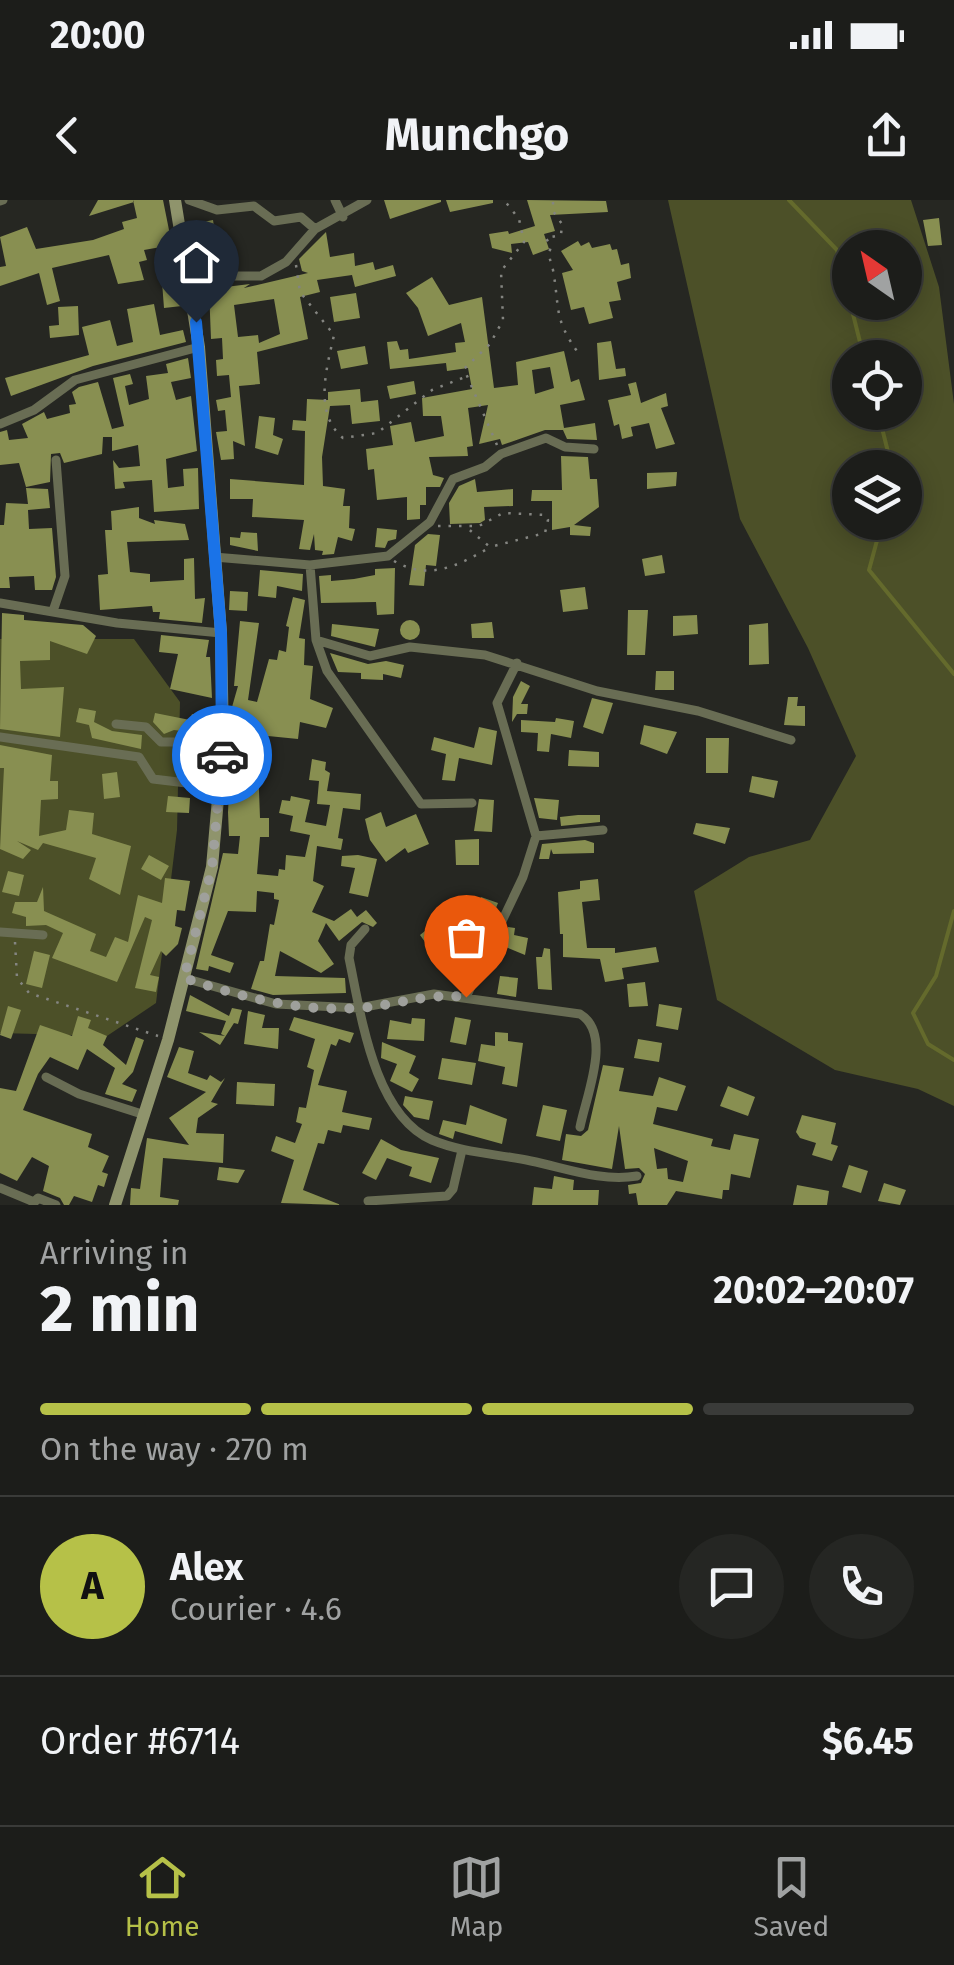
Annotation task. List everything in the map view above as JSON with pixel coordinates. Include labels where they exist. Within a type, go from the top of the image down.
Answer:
[{"type":"street","points":[[115,1205],[168,1040],[212,868],[223,742],[221,633],[199,348],[175,200]]},
{"type":"street","points":[[189,200],[217,210],[254,206],[274,221],[301,217],[315,228]]},
{"type":"street","points":[[336,200],[343,216]]},
{"type":"street","points":[[190,287],[224,276],[255,278],[286,262],[315,228],[366,200]]},
{"type":"street","points":[[0,424],[34,410],[75,380],[199,348]]},
{"type":"street","points":[[214,557],[310,566],[388,556],[430,522],[453,480],[485,468],[501,454],[546,438],[566,447],[594,449]]},
{"type":"street","points":[[54,611],[65,576],[56,460]]},
{"type":"street","points":[[310,566],[316,640],[337,690],[416,800],[430,806],[472,804]]},
{"type":"street","points":[[0,603],[117,623],[221,633]]},
{"type":"street","points":[[316,640],[360,654],[426,647],[517,663],[597,691],[698,711],[791,740]]},
{"type":"street","points":[[466,997],[523,877],[536,836],[498,710],[499,695],[517,663]]},
{"type":"street","points":[[116,724],[146,727],[161,742],[223,742]]},
{"type":"street","points":[[0,737],[139,757],[153,779],[220,787]]},
{"type":"street","points":[[536,836],[603,830]]},
{"type":"street","points":[[365,930],[351,945],[349,958],[359,1008],[386,1093],[401,1121],[433,1140],[462,1150],[595,1176],[637,1176]]},
{"type":"street","points":[[0,932],[43,934]]},
{"type":"street","points":[[184,978],[265,1002],[359,1008],[418,995],[572,1011],[591,1021],[597,1043],[580,1126]]},
{"type":"street","points":[[46,1077],[94,1100],[146,1116]]},
{"type":"street","points":[[368,1201],[447,1196],[453,1190],[462,1150]]},
{"type":"street","points":[[0,1188],[33,1204],[45,1199],[56,1205]]},
{"type":"path","points":[[501,454],[465,377],[464,364],[490,344],[502,320],[500,271],[524,242],[519,219],[504,200]]},
{"type":"path","points":[[553,202],[553,212],[562,224],[561,235],[546,238],[551,247],[548,254],[553,299],[565,334],[579,354]]},
{"type":"path","points":[[295,249],[300,292],[334,336],[324,394],[337,434],[351,440],[377,433],[432,390],[465,377]]},
{"type":"path","points":[[388,556],[410,570],[439,571],[490,547],[545,533],[548,520],[545,515],[504,512],[488,522],[466,527],[449,529],[430,522]]},
{"type":"path","points":[[466,527],[490,547]]},
{"type":"path","points":[[15,935],[18,978],[24,990],[168,1040]]},
{"type":"green space","points":[[668,200],[911,200],[921,230],[832,230],[832,320],[922,320],[922,234],[939,287],[954,404],[954,1106],[918,1089],[835,1070],[717,1000],[694,891],[749,857],[810,840],[856,756],[808,648],[740,519]]},
{"type":"green space","points":[[0,639],[134,639],[180,702],[177,830],[156,1003],[107,1036],[0,1033]]},
{"type":"building","points":[[98,200],[133,200],[134,202],[89,216]]},
{"type":"building","points":[[133,200],[163,200],[172,245],[144,250],[147,260],[139,262],[144,280],[118,284],[109,255],[52,268],[60,301],[47,305],[39,273],[0,286],[0,267],[6,266],[0,237],[27,227],[36,249],[93,240],[124,229],[122,222],[137,218]]},
{"type":"building","points":[[384,200],[441,200],[441,202],[390,219]]},
{"type":"building","points":[[446,200],[493,200],[493,203],[450,212]]},
{"type":"building","points":[[527,200],[606,201],[608,212],[550,215],[555,231],[544,234],[549,249],[533,255],[528,242],[511,244],[512,253],[492,248],[489,234],[509,234],[535,226]]},
{"type":"building","points":[[939,218],[942,245],[928,246],[923,220]]},
{"type":"building","points":[[213,220],[220,266],[212,268],[206,239],[196,240],[195,231],[199,230],[198,223]]},
{"type":"building","points":[[326,232],[330,257],[354,253],[355,266],[373,262],[375,270],[393,265],[396,276],[355,287],[352,275],[317,280],[320,292],[300,297],[308,339],[257,352],[260,384],[239,386],[245,446],[233,441],[234,459],[221,460],[216,432],[227,431],[225,410],[218,411],[216,400],[231,397],[229,375],[217,376],[216,360],[223,359],[222,338],[211,339],[209,289],[250,284],[244,288],[308,273],[302,271],[299,259]],"holes":[[[274,299],[280,334],[259,343],[258,335],[238,337],[234,305]]]},
{"type":"building","points":[[578,241],[581,246],[589,242],[592,248],[610,244],[612,250],[617,249],[621,265],[629,263],[631,278],[617,282],[621,300],[609,302],[613,318],[589,324],[584,307],[571,310],[562,273],[573,270],[561,251]]},
{"type":"building","points":[[432,277],[449,305],[482,297],[494,388],[518,385],[516,362],[564,351],[571,382],[579,379],[585,400],[560,405],[564,428],[595,423],[597,440],[567,439],[563,430],[545,430],[502,445],[500,439],[479,444],[488,405],[468,408],[473,446],[467,447],[468,456],[429,457],[433,475],[444,478],[440,487],[426,487],[426,505],[420,505],[420,519],[407,520],[407,497],[377,500],[374,469],[368,470],[366,449],[393,445],[390,426],[411,422],[415,442],[444,436],[441,416],[423,416],[422,398],[472,389],[468,368],[447,371],[446,363],[390,369],[387,342],[397,341],[400,350],[408,349],[409,359],[456,352],[455,343],[465,342],[461,323],[428,336],[418,308],[406,293]],"holes":[[[550,367],[554,388],[535,394],[532,370]]]},
{"type":"building","points":[[178,280],[182,306],[164,308],[162,282]]},
{"type":"building","points":[[356,293],[360,318],[334,322],[330,297]]},
{"type":"building","points":[[154,304],[160,335],[183,330],[186,342],[93,366],[11,396],[5,378],[89,355],[82,327],[110,320],[117,346],[133,342],[127,309]]},
{"type":"building","points":[[78,306],[79,335],[50,338],[49,326],[59,325],[58,307]]},
{"type":"building","points":[[611,341],[616,369],[625,368],[626,376],[599,380],[597,343]]},
{"type":"building","points":[[365,346],[368,364],[341,369],[337,351]]},
{"type":"building","points":[[188,358],[191,378],[171,382],[176,400],[191,396],[197,451],[166,459],[168,488],[184,486],[183,469],[198,468],[199,509],[154,512],[152,480],[123,482],[125,488],[115,489],[113,460],[119,468],[140,466],[138,445],[112,451],[112,437],[103,437],[102,454],[64,463],[60,453],[51,454],[50,482],[26,487],[19,463],[0,465],[0,432],[7,430],[9,440],[28,438],[22,424],[44,412],[47,419],[70,413],[69,405],[76,404],[72,392],[79,387],[98,382],[112,429],[124,426],[113,378],[130,374],[133,384],[125,386],[129,405],[149,399],[146,376],[168,373],[166,364]]},
{"type":"building","points":[[414,381],[416,394],[390,399],[387,386]]},
{"type":"building","points":[[636,382],[641,403],[666,393],[668,406],[661,408],[675,444],[656,449],[649,423],[631,427],[633,436],[622,439],[619,424],[614,426],[608,400],[631,395],[628,384]]},
{"type":"building","points":[[360,389],[361,402],[378,400],[380,421],[352,424],[350,405],[330,406],[322,457],[323,486],[345,489],[343,506],[350,506],[349,528],[355,529],[352,541],[338,537],[334,554],[322,555],[323,551],[315,550],[314,534],[310,550],[299,549],[304,520],[252,517],[253,499],[230,499],[230,479],[304,485],[305,431],[292,430],[293,420],[306,421],[307,399],[328,400],[328,392]]},
{"type":"building","points":[[259,416],[275,418],[273,435],[283,439],[278,455],[255,448]]},
{"type":"building","points":[[561,456],[588,457],[590,479],[597,479],[599,507],[574,525],[591,527],[590,536],[570,535],[570,527],[552,530],[552,501],[531,501],[532,490],[562,490]]},
{"type":"building","points":[[677,472],[676,486],[647,489],[647,473]]},
{"type":"building","points":[[475,479],[477,492],[513,489],[513,506],[484,507],[485,520],[480,523],[450,524],[449,503],[459,486]]},
{"type":"building","points":[[26,488],[48,489],[50,508],[28,510],[29,529],[52,528],[56,577],[52,590],[35,590],[34,576],[9,577],[10,588],[0,588],[0,525],[4,525],[6,503],[28,504]]},
{"type":"building","points":[[139,507],[139,518],[155,524],[154,520],[185,524],[189,540],[127,542],[130,572],[150,574],[150,582],[184,580],[184,559],[194,558],[195,599],[205,598],[202,623],[159,619],[160,612],[153,612],[152,606],[100,610],[98,575],[108,574],[105,530],[112,530],[111,511]]},
{"type":"building","points":[[377,528],[397,530],[396,539],[388,541],[385,548],[375,547]]},
{"type":"building","points":[[241,532],[257,533],[258,551],[230,545],[230,537],[240,538]]},
{"type":"building","points":[[428,534],[440,535],[436,566],[426,565],[424,586],[409,585],[415,545]]},
{"type":"building","points":[[662,555],[665,573],[645,576],[642,559]]},
{"type":"building","points":[[395,568],[394,614],[377,615],[376,602],[321,603],[319,576],[331,575],[331,581],[354,579],[375,575],[375,569]]},
{"type":"building","points":[[260,570],[303,574],[302,591],[277,586],[276,598],[258,596]]},
{"type":"building","points":[[585,587],[588,609],[563,612],[560,590]]},
{"type":"building","points":[[230,591],[248,592],[247,611],[229,610]]},
{"type":"building","points":[[293,597],[305,600],[299,638],[305,639],[304,665],[313,666],[310,699],[333,708],[326,728],[300,722],[298,739],[258,735],[256,749],[234,746],[239,710],[232,707],[238,686],[234,686],[240,621],[259,623],[248,700],[257,702],[269,659],[277,660],[279,650],[286,652],[286,626]]},
{"type":"building","points":[[628,610],[648,610],[645,655],[627,655]]},
{"type":"building","points":[[2,613],[24,615],[24,620],[83,625],[96,636],[87,654],[50,641],[50,660],[20,661],[21,689],[64,687],[60,737],[0,729]]},
{"type":"building","points":[[697,615],[698,634],[673,636],[673,616]]},
{"type":"building","points":[[410,620],[420,630],[410,640],[400,630]]},
{"type":"building","points":[[492,622],[494,638],[472,638],[471,624]]},
{"type":"building","points":[[768,623],[769,664],[749,665],[749,625]]},
{"type":"building","points":[[332,624],[379,629],[375,647],[331,636]]},
{"type":"building","points":[[161,635],[209,640],[206,657],[210,657],[212,698],[170,689],[178,654],[159,652]]},
{"type":"building","points":[[330,653],[368,664],[386,661],[404,665],[401,678],[383,674],[383,680],[361,679],[361,673],[338,672]]},
{"type":"building","points":[[656,671],[674,671],[674,690],[655,690]]},
{"type":"building","points":[[521,681],[530,686],[521,704],[528,704],[527,714],[517,714],[512,722],[513,697]]},
{"type":"building","points":[[788,697],[798,697],[797,706],[805,706],[805,726],[784,725]]},
{"type":"building","points":[[592,698],[613,703],[603,734],[583,727]]},
{"type":"building","points":[[79,708],[96,711],[94,722],[112,731],[142,735],[141,749],[92,738],[89,725],[76,722]]},
{"type":"building","points":[[155,713],[190,720],[192,714],[209,718],[206,734],[174,730],[164,734],[153,722]]},
{"type":"building","points":[[556,718],[574,721],[571,738],[551,734],[549,752],[537,751],[538,733],[521,732],[521,720],[555,722]]},
{"type":"building","points":[[644,725],[677,732],[667,754],[640,744]]},
{"type":"building","points":[[479,727],[497,731],[492,765],[459,758],[455,781],[442,780],[446,754],[431,750],[434,737],[474,748]]},
{"type":"building","points":[[706,738],[729,738],[728,773],[706,773]]},
{"type":"building","points":[[0,745],[52,755],[50,781],[58,781],[58,799],[41,800],[39,836],[66,830],[69,810],[94,813],[92,834],[131,846],[120,895],[89,879],[96,858],[43,843],[38,850],[17,841],[31,850],[23,859],[0,849],[4,768],[0,768]]},
{"type":"building","points":[[569,750],[599,752],[599,767],[568,766]]},
{"type":"building","points":[[312,759],[326,762],[325,770],[330,773],[327,791],[361,794],[360,810],[343,808],[338,838],[343,839],[341,850],[317,846],[313,881],[324,886],[312,912],[334,921],[351,909],[357,917],[366,910],[377,923],[373,927],[362,922],[339,941],[326,923],[318,941],[334,964],[321,973],[280,951],[275,976],[345,978],[346,993],[273,995],[251,989],[260,961],[264,961],[270,924],[274,925],[279,900],[274,899],[274,893],[257,891],[256,912],[228,911],[211,955],[234,963],[230,973],[209,966],[208,971],[196,969],[223,853],[238,854],[240,836],[229,836],[228,812],[229,791],[242,792],[241,764],[258,764],[260,818],[269,818],[269,837],[260,837],[257,874],[278,876],[279,869],[285,870],[286,855],[305,857],[310,835],[290,831],[293,816],[279,813],[282,800],[290,801],[291,796],[310,800],[305,822],[326,826],[330,805],[317,804],[319,781],[309,780]]},
{"type":"building","points":[[117,772],[120,797],[104,799],[102,774]]},
{"type":"building","points":[[752,776],[778,781],[774,798],[749,792]]},
{"type":"building","points":[[168,796],[190,798],[189,813],[166,812]]},
{"type":"building","points":[[534,798],[559,800],[557,820],[539,818]]},
{"type":"building","points":[[479,799],[494,800],[492,832],[474,831]]},
{"type":"building","points":[[381,812],[386,827],[416,814],[429,844],[408,853],[405,848],[386,862],[370,840],[365,819]]},
{"type":"building","points":[[600,815],[600,822],[561,826],[560,817]]},
{"type":"building","points":[[696,823],[730,828],[725,844],[693,834]]},
{"type":"building","points":[[479,839],[479,865],[456,865],[455,840]]},
{"type":"building","points":[[585,840],[594,843],[594,853],[553,854],[551,849],[549,859],[539,859],[542,844]]},
{"type":"building","points":[[149,855],[169,866],[161,880],[141,869]]},
{"type":"building","points":[[342,856],[377,859],[368,897],[349,893],[355,868],[341,866]]},
{"type":"building","points":[[8,871],[24,875],[19,896],[2,892]]},
{"type":"building","points":[[165,878],[190,881],[185,911],[177,910],[175,926],[182,928],[178,944],[166,956],[161,951],[150,975],[159,977],[156,992],[135,988],[152,920],[145,917],[117,982],[52,958],[63,933],[46,925],[26,926],[26,917],[12,913],[15,902],[37,902],[43,887],[44,911],[96,934],[90,951],[106,957],[115,937],[128,942],[138,895],[162,903]]},
{"type":"building","points":[[598,879],[600,900],[582,902],[587,948],[615,948],[615,953],[656,947],[659,962],[622,968],[624,979],[605,982],[600,959],[563,957],[558,892],[580,889],[580,881]]},
{"type":"building","points":[[481,897],[498,903],[489,925],[473,920]]},
{"type":"building","points":[[436,922],[447,936],[430,949],[420,935]]},
{"type":"building","points":[[508,927],[515,928],[514,935],[528,938],[525,955],[501,945]]},
{"type":"building","points":[[544,948],[550,949],[552,990],[538,989],[536,957],[542,957]]},
{"type":"building","points":[[34,951],[50,955],[42,988],[26,984]]},
{"type":"building","points":[[500,976],[518,978],[516,997],[497,994]]},
{"type":"building","points":[[645,982],[648,1006],[629,1007],[627,984]]},
{"type":"building","points":[[190,995],[229,1016],[232,1008],[242,1010],[238,1024],[234,1023],[220,1045],[199,1032],[225,1036],[221,1034],[226,1021],[186,1011]]},
{"type":"building","points":[[659,1004],[682,1008],[678,1030],[656,1026]]},
{"type":"building","points":[[8,1006],[21,1010],[11,1039],[0,1035]]},
{"type":"building","points":[[248,1011],[265,1015],[262,1028],[279,1028],[278,1049],[244,1044]]},
{"type":"building","points":[[78,1016],[91,1020],[88,1028],[107,1036],[103,1045],[126,1065],[136,1037],[144,1040],[133,1072],[122,1084],[137,1090],[132,1102],[105,1094],[115,1068],[87,1049],[78,1070],[50,1057],[38,1074],[23,1110],[92,1134],[88,1147],[109,1156],[102,1172],[108,1174],[104,1187],[98,1185],[92,1202],[74,1196],[69,1205],[64,1205],[60,1198],[43,1191],[49,1166],[32,1157],[17,1181],[0,1173],[0,1088],[16,1091],[40,1025],[72,1036]]},
{"type":"building","points":[[294,1017],[354,1033],[350,1043],[339,1039],[336,1046],[331,1044],[318,1085],[347,1091],[342,1112],[372,1118],[369,1130],[343,1125],[341,1133],[328,1130],[324,1144],[318,1143],[303,1190],[341,1205],[281,1203],[294,1160],[271,1151],[276,1136],[295,1143],[302,1124],[296,1122],[299,1107],[306,1108],[314,1070],[307,1067],[315,1039],[289,1030]]},
{"type":"building","points":[[455,1017],[471,1020],[466,1045],[450,1042]]},
{"type":"building","points":[[412,1018],[425,1019],[424,1041],[387,1039],[390,1020],[411,1024]]},
{"type":"building","points":[[495,1032],[508,1033],[508,1041],[523,1043],[517,1087],[502,1084],[505,1067],[478,1061],[481,1044],[495,1046]]},
{"type":"building","points":[[638,1039],[662,1043],[659,1062],[634,1058]]},
{"type":"building","points":[[382,1042],[416,1056],[409,1073],[419,1079],[412,1092],[390,1081],[397,1064],[381,1058]]},
{"type":"building","points":[[179,1047],[194,1051],[188,1073],[207,1080],[210,1075],[221,1082],[225,1078],[211,1102],[218,1104],[198,1118],[196,1133],[224,1134],[223,1163],[163,1158],[160,1197],[179,1200],[178,1205],[130,1205],[131,1188],[140,1189],[147,1138],[189,1145],[169,1118],[206,1092],[167,1077]]},
{"type":"building","points":[[442,1058],[476,1063],[472,1085],[438,1079]]},
{"type":"building","points":[[603,1065],[624,1068],[619,1091],[653,1096],[659,1077],[686,1086],[677,1111],[657,1107],[653,1124],[713,1139],[711,1146],[730,1150],[734,1134],[759,1139],[750,1178],[731,1174],[729,1190],[723,1190],[722,1199],[676,1191],[667,1205],[638,1205],[636,1193],[629,1194],[628,1185],[641,1183],[645,1174],[639,1168],[625,1169],[619,1126],[612,1169],[562,1160],[566,1134],[581,1136],[588,1130]],"holes":[[[654,1148],[688,1161],[683,1182],[668,1179],[667,1168],[657,1169]]]},
{"type":"building","points":[[237,1082],[275,1084],[274,1106],[236,1104]]},
{"type":"building","points":[[728,1086],[755,1097],[748,1116],[720,1106]]},
{"type":"building","points":[[405,1096],[433,1101],[429,1120],[414,1117],[403,1105]]},
{"type":"building","points":[[470,1105],[507,1119],[502,1144],[455,1131],[453,1139],[439,1134],[443,1120],[466,1125]]},
{"type":"building","points":[[543,1105],[567,1110],[560,1141],[536,1136]]},
{"type":"building","points":[[802,1115],[836,1123],[831,1144],[838,1146],[832,1161],[812,1155],[816,1143],[800,1138],[796,1132]]},
{"type":"building","points":[[381,1139],[401,1150],[439,1158],[431,1183],[409,1176],[412,1167],[387,1158],[376,1180],[362,1173]]},
{"type":"building","points":[[849,1165],[868,1171],[861,1193],[842,1187]]},
{"type":"building","points":[[219,1167],[245,1170],[238,1183],[217,1180]]},
{"type":"building","points":[[554,1176],[574,1180],[573,1190],[599,1190],[598,1205],[532,1205],[534,1187],[552,1189]]},
{"type":"building","points":[[884,1183],[906,1190],[900,1205],[878,1201]]},
{"type":"building","points":[[797,1185],[829,1191],[827,1205],[793,1205]]},
{"type":"waterway","points":[[789,200],[837,250],[860,340]]},
{"type":"waterway","points":[[882,430],[888,450]]},
{"type":"waterway","points":[[877,540],[869,570],[954,674]]},
{"type":"waterway","points":[[954,911],[936,976],[913,1013],[928,1044],[954,1060]]},
{"type":"way so far","points":[[222,755],[212,868],[184,978],[276,1004],[359,1008],[418,995],[466,997]]},
{"type":"route","points":[[196,322],[221,633],[222,755]]}]
